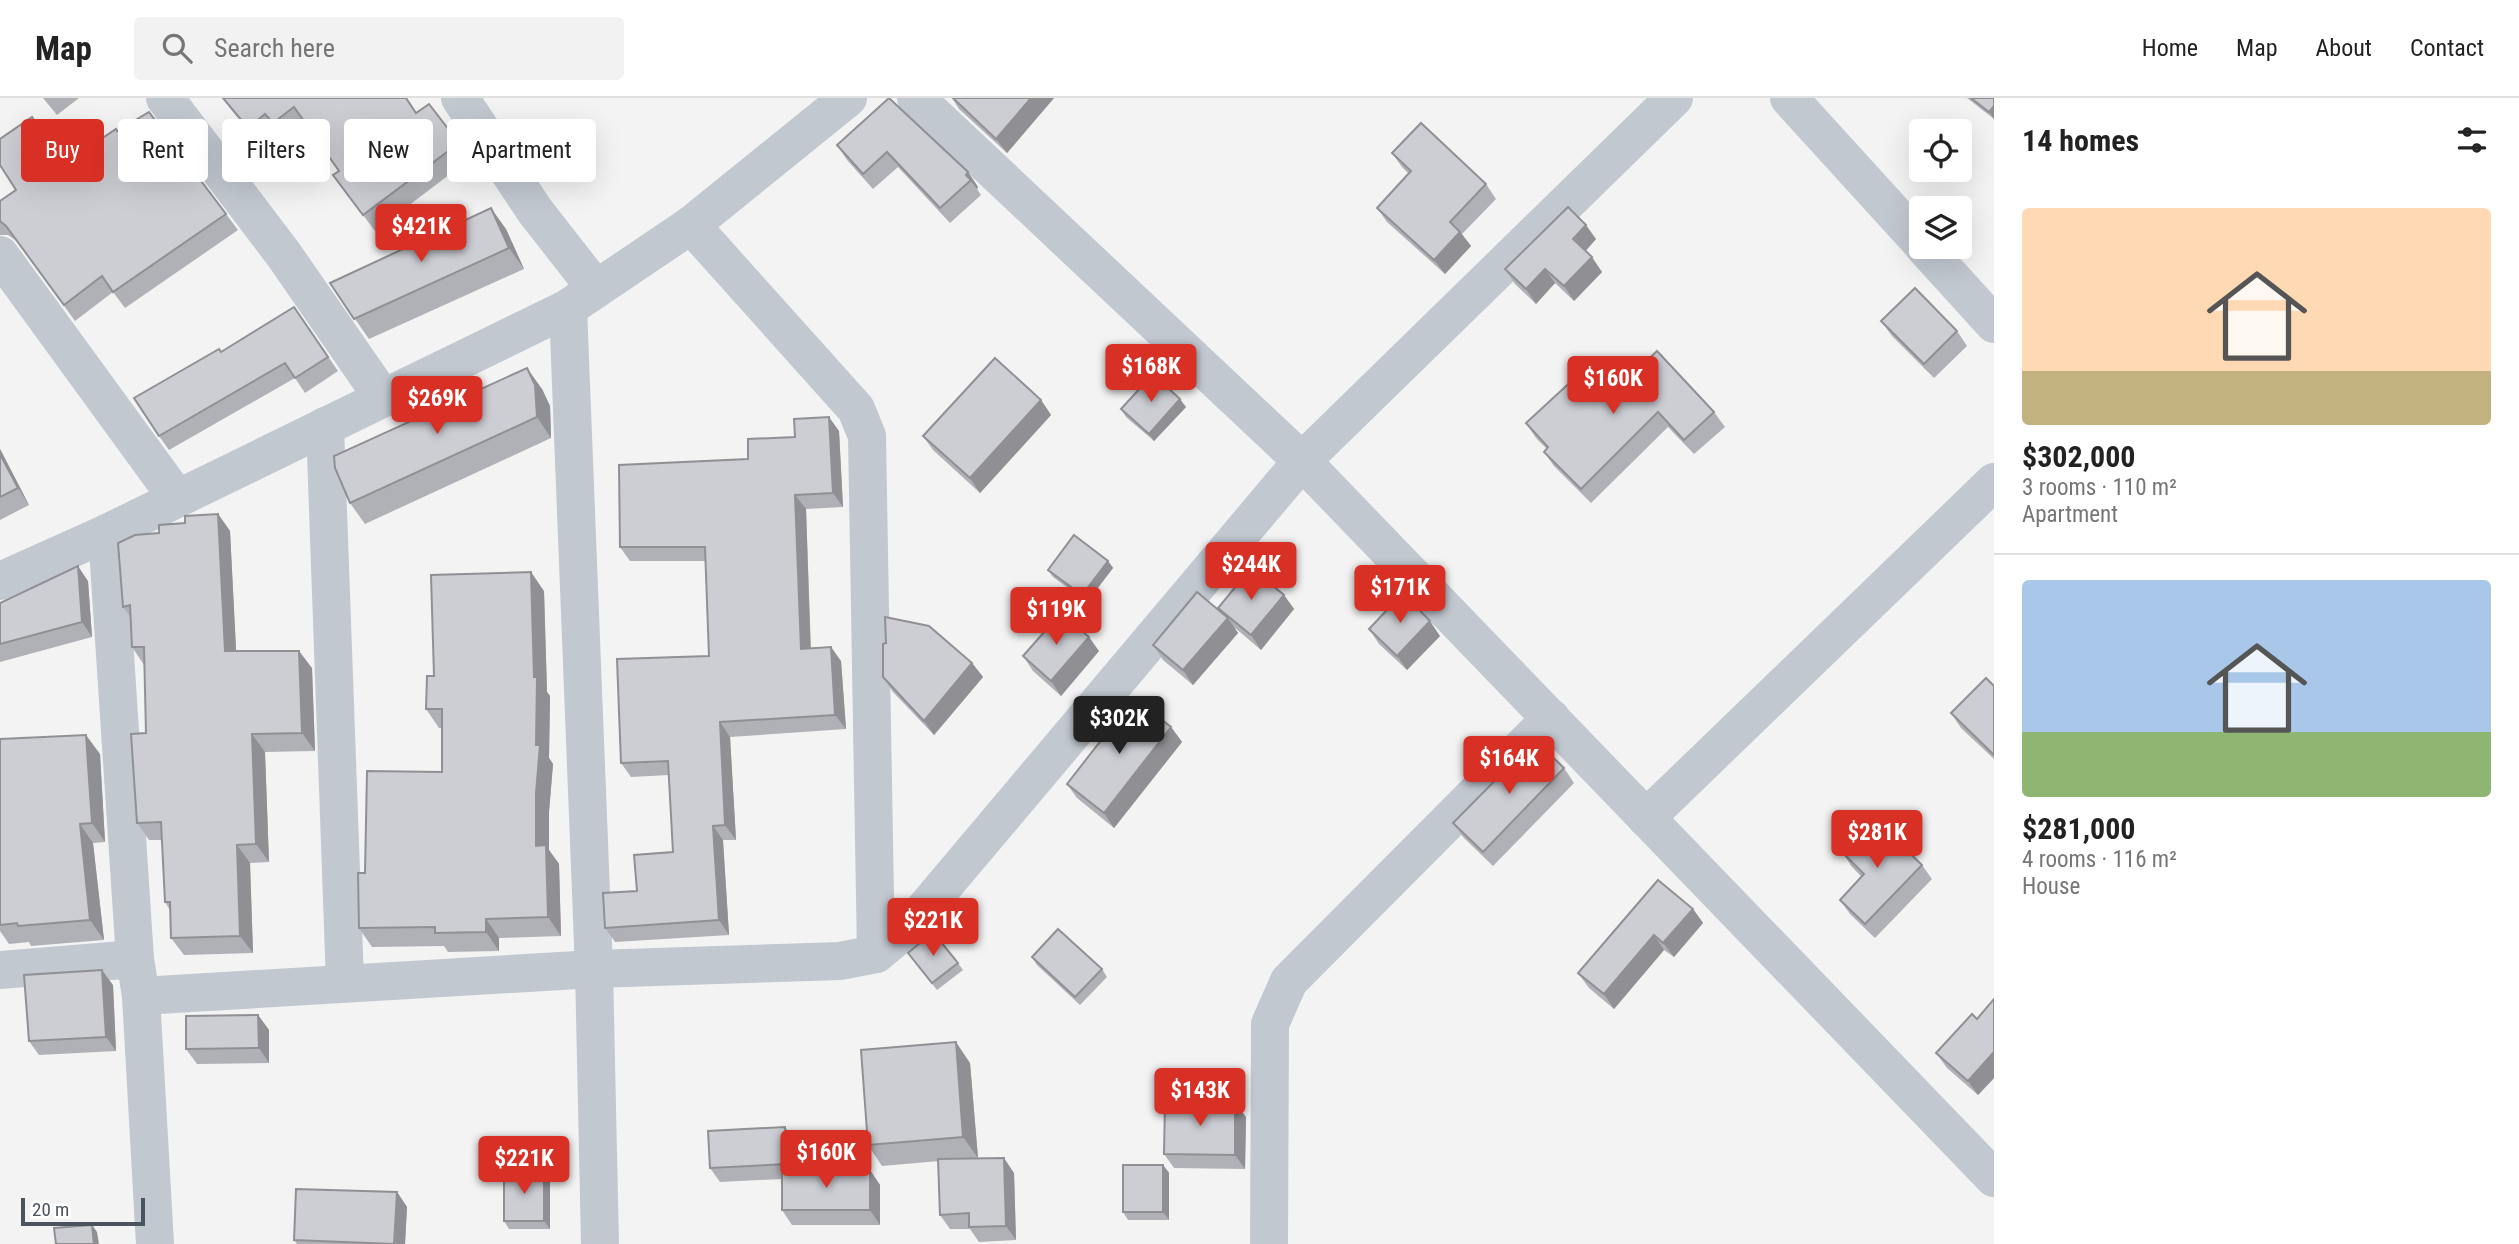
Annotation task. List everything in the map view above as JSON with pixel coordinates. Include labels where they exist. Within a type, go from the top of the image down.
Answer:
[{"type":"street","points":[[165,98],[284,255],[383,398]]},
{"type":"street","points":[[460,98],[535,211],[582,298],[600,1244]]},
{"type":"street","points":[[0,581],[107,533],[582,298],[691,225],[848,98]]},
{"type":"street","points":[[916,98],[1302,461],[1994,1178]]},
{"type":"street","points":[[141,996],[594,969],[840,961],[876,954],[911,925],[1302,461],[1674,98]]},
{"type":"street","points":[[1789,98],[1909,231]]},
{"type":"street","points":[[691,225],[856,409],[867,436],[876,954]]},
{"type":"street","points":[[0,255],[177,498]]},
{"type":"street","points":[[1935,259],[1994,324]]},
{"type":"street","points":[[325,426],[345,984]]},
{"type":"street","points":[[1646,818],[1994,482]]},
{"type":"street","points":[[107,533],[135,959],[141,996],[155,1244]]},
{"type":"street","points":[[1269,1244],[1270,1024],[1289,981],[1551,718]]},
{"type":"street","points":[[0,970],[135,959]]},
{"type":"building","points":[[223,98],[406,98],[416,113],[429,104],[447,127],[447,152],[433,162],[433,119],[344,119],[344,182],[407,182],[363,215],[333,175],[339,171],[330,158],[330,119],[302,119],[294,107],[278,119],[269,119],[265,114],[259,119],[240,119]]},
{"type":"building","points":[[889,98],[968,172],[966,175],[971,180],[940,208],[887,152],[863,174],[837,145]]},
{"type":"building","points":[[953,98],[1031,98],[996,139]]},
{"type":"building","points":[[1971,98],[1994,98],[1994,106],[1989,112]]},
{"type":"building","points":[[149,112],[154,119],[137,119]]},
{"type":"building","points":[[1421,123],[1486,184],[1450,222],[1460,232],[1434,260],[1377,208],[1411,171],[1392,153]]},
{"type":"building","points":[[21,125],[21,182],[104,182],[104,137],[116,129],[118,182],[202,182],[226,214],[113,292],[102,276],[64,305],[0,221],[0,201],[16,190],[0,165],[0,139]]},
{"type":"building","points":[[1568,207],[1586,225],[1573,239],[1592,257],[1564,286],[1545,269],[1526,289],[1505,269]]},
{"type":"building","points":[[491,208],[509,248],[354,319],[330,283]]},
{"type":"building","points":[[1915,288],[1957,331],[1924,364],[1881,321]]},
{"type":"building","points":[[294,307],[328,357],[295,378],[285,363],[159,436],[134,398],[219,349],[221,352]]},
{"type":"building","points":[[1657,351],[1714,412],[1684,440],[1658,412],[1581,489],[1544,452],[1548,447],[1526,423],[1589,365],[1609,387],[1611,385],[1616,390]]},
{"type":"building","points":[[995,358],[1041,400],[970,478],[923,436]]},
{"type":"building","points":[[527,368],[535,385],[537,417],[350,503],[335,468],[334,456]]},
{"type":"building","points":[[1153,374],[1180,399],[1149,434],[1121,409]]},
{"type":"building","points":[[829,417],[833,493],[795,495],[801,649],[831,647],[835,715],[720,722],[725,825],[713,826],[719,920],[605,928],[603,893],[637,891],[634,855],[673,852],[668,761],[621,763],[617,659],[709,656],[705,547],[620,547],[619,465],[748,459],[748,439],[795,437],[794,419]]},
{"type":"building","points":[[0,454],[18,488],[0,497]]},
{"type":"building","points":[[218,514],[225,651],[299,651],[302,733],[252,734],[256,844],[237,845],[240,936],[171,938],[170,902],[165,902],[161,822],[137,823],[131,734],[146,733],[144,647],[132,647],[130,605],[123,607],[118,543],[135,535],[159,533],[159,525],[185,523],[185,516]]},
{"type":"building","points":[[1074,535],[1108,561],[1082,595],[1048,570]]},
{"type":"building","points":[[78,566],[82,622],[0,644],[0,603]]},
{"type":"building","points":[[1251,568],[1284,595],[1251,635],[1218,608]]},
{"type":"building","points":[[531,572],[534,677],[537,677],[536,745],[540,745],[536,846],[546,845],[548,917],[486,919],[486,932],[435,933],[435,927],[359,928],[358,873],[365,873],[367,771],[442,772],[442,709],[426,709],[427,676],[434,676],[431,575]]},
{"type":"building","points":[[1197,592],[1228,618],[1183,670],[1153,645]]},
{"type":"building","points":[[1403,593],[1430,621],[1397,656],[1369,629]]},
{"type":"building","points":[[1061,613],[1089,637],[1051,681],[1023,656]]},
{"type":"building","points":[[885,617],[929,626],[972,663],[924,721],[883,677]]},
{"type":"building","points":[[1986,678],[1994,686],[1994,755],[1951,713]]},
{"type":"building","points":[[1134,698],[1171,727],[1104,813],[1067,784]]},
{"type":"building","points":[[86,735],[92,823],[80,824],[90,920],[0,925],[0,739]]},
{"type":"building","points":[[1535,740],[1564,768],[1483,852],[1453,823]]},
{"type":"building","points":[[1874,819],[1922,865],[1865,924],[1840,900],[1864,874],[1842,852]]},
{"type":"building","points":[[1658,880],[1693,909],[1663,943],[1654,935],[1604,994],[1578,973]]},
{"type":"building","points":[[1058,929],[1102,969],[1075,997],[1032,957]]},
{"type":"building","points":[[933,932],[958,963],[932,983],[908,953]]},
{"type":"building","points":[[102,970],[106,1037],[29,1041],[24,975]]},
{"type":"building","points":[[1994,999],[1994,1052],[1968,1081],[1936,1053],[1972,1014],[1977,1019]]},
{"type":"building","points":[[258,1015],[259,1048],[186,1049],[186,1016]]},
{"type":"building","points":[[956,1042],[963,1137],[868,1145],[861,1050]]},
{"type":"building","points":[[1165,1101],[1235,1102],[1235,1155],[1164,1154]]},
{"type":"building","points":[[785,1127],[787,1164],[710,1168],[708,1131]]},
{"type":"building","points":[[1004,1158],[1006,1226],[969,1227],[969,1213],[940,1215],[938,1159]]},
{"type":"building","points":[[1123,1165],[1163,1165],[1163,1212],[1123,1212]]},
{"type":"building","points":[[782,1170],[870,1170],[870,1210],[782,1210]]},
{"type":"building","points":[[504,1171],[544,1171],[544,1221],[504,1221]]},
{"type":"building","points":[[296,1189],[397,1192],[394,1244],[294,1240]]},
{"type":"building","points":[[92,1225],[94,1244],[56,1244],[54,1228]]}]
